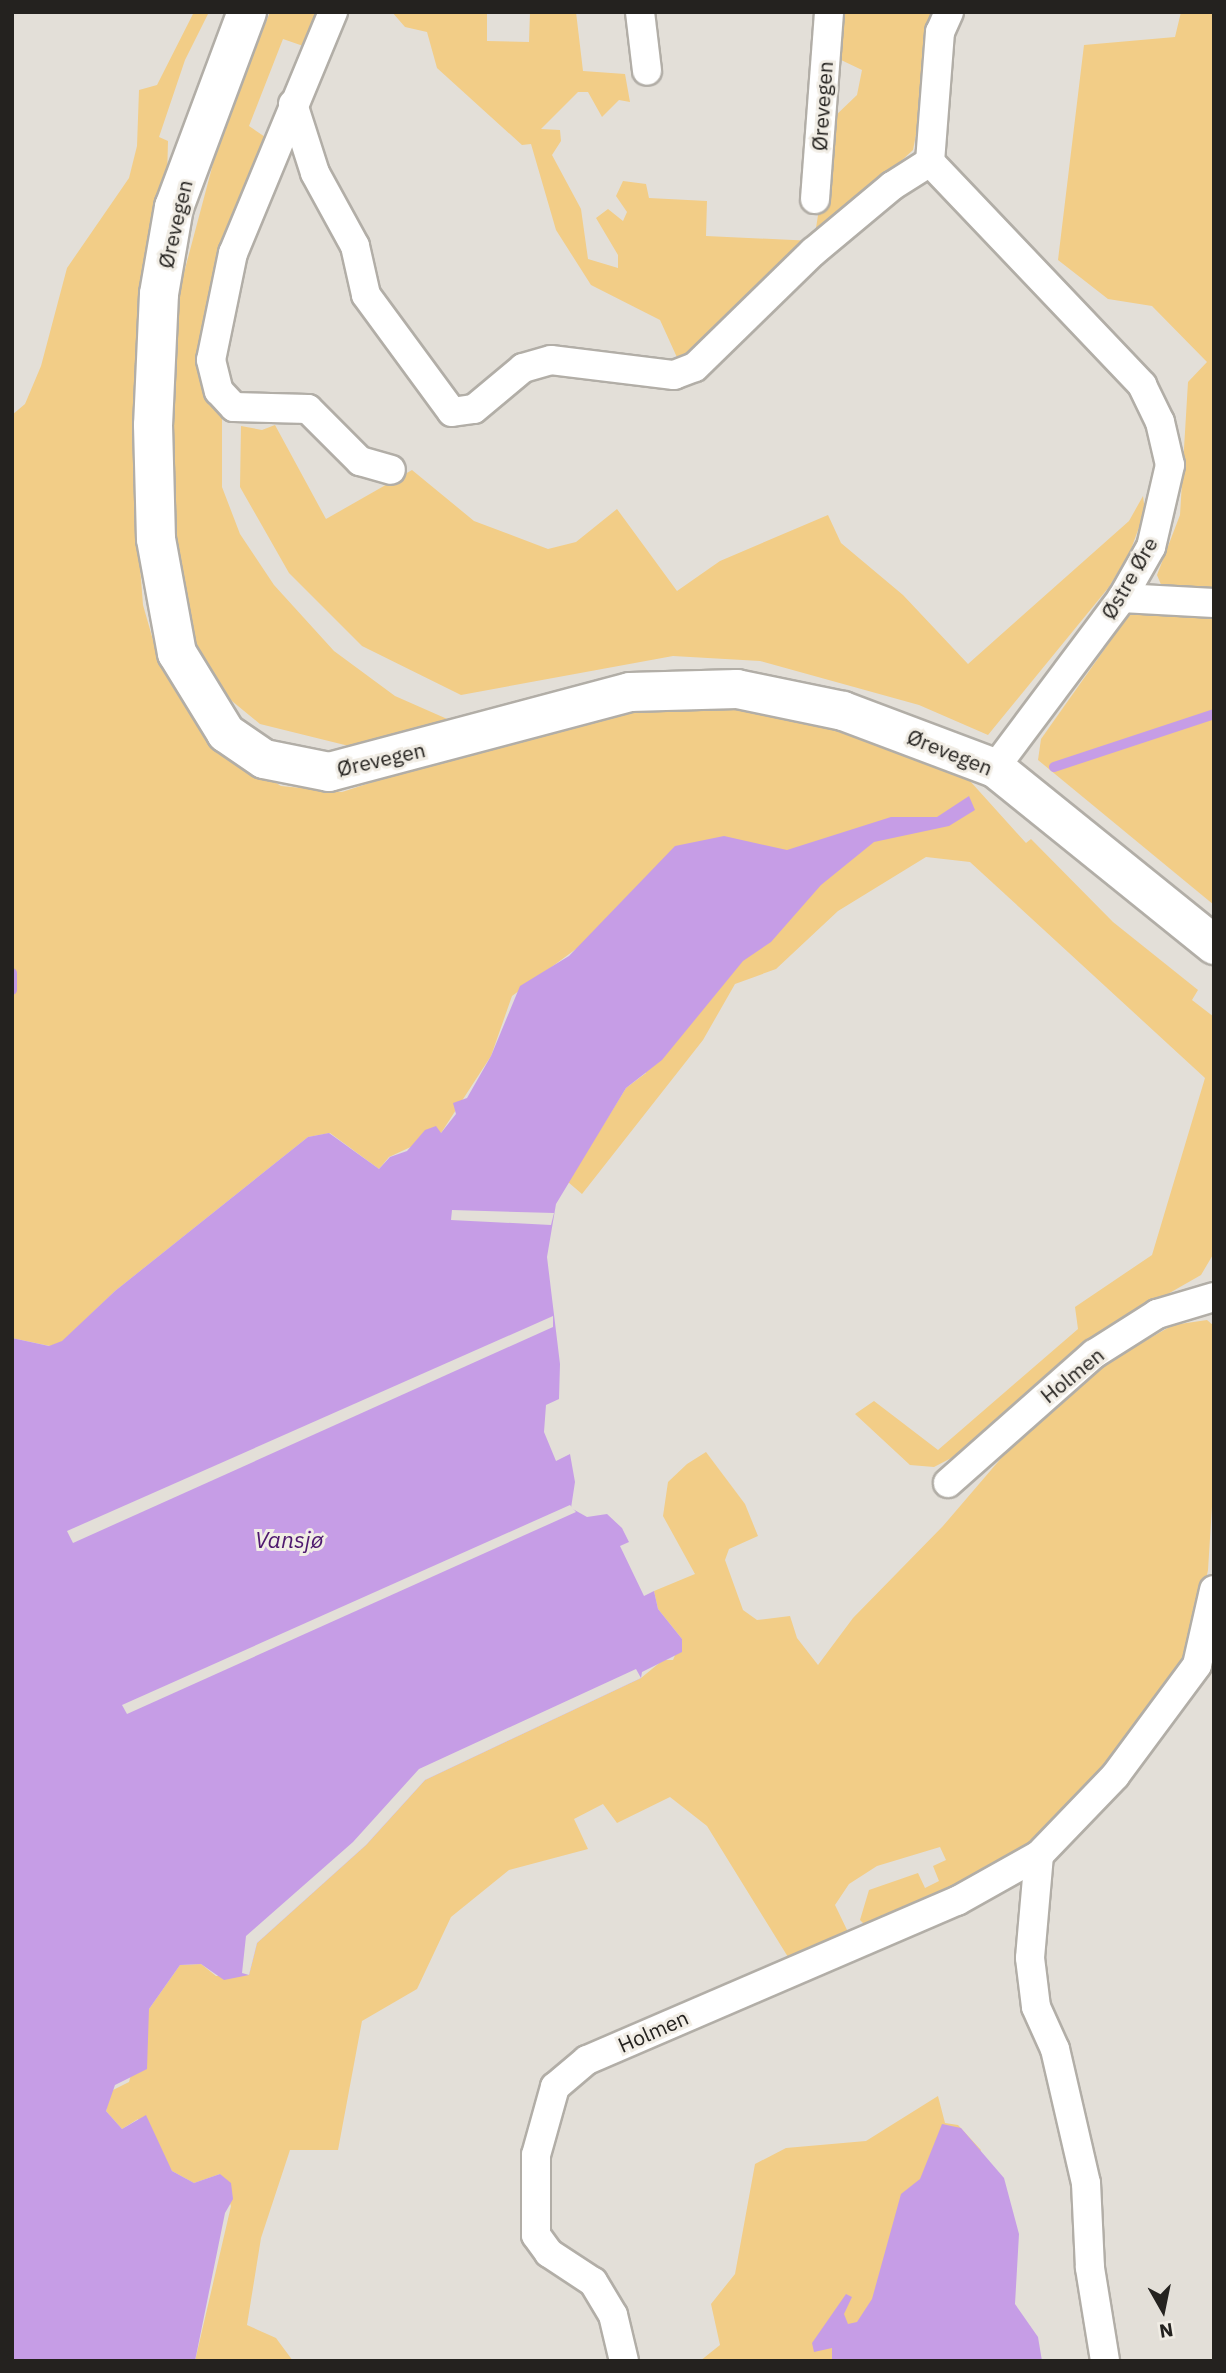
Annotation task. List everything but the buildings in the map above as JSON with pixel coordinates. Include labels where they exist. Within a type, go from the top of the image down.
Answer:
[{"type":"street","name":"Ørevegen","points":[[247,12],[174,207],[159,294],[153,425],[156,539],[177,653],[226,733],[264,759],[328,772],[630,692],[737,689],[843,711],[995,768],[1214,946]]},
{"type":"street","points":[[333,12],[233,253],[214,327],[214,370],[219,391],[234,407],[308,409],[360,461],[391,470]]},
{"type":"street","points":[[640,12],[647,71]]},
{"type":"street","name":"Ørevegen","points":[[815,199],[829,12]]},
{"type":"street","points":[[293,104],[315,173],[355,246],[366,295],[453,412],[474,408],[523,368],[551,360],[674,375],[695,367],[813,252],[892,186],[930,162],[940,32],[949,12]]},
{"type":"street","name":"Østre Øre","points":[[930,162],[1142,385],[1160,422],[1170,465],[1151,547],[1122,598],[995,768]]},
{"type":"street","points":[[1122,598],[1214,603]]},
{"type":"street","name":"Holmen","points":[[948,1483],[1094,1354],[1157,1314],[1214,1297]]},
{"type":"street","name":"Holmen","points":[[624,2361],[613,2315],[593,2282],[549,2253],[536,2235],[536,2155],[541,2122],[555,2087],[587,2060],[957,1901],[1039,1855],[1115,1776],[1196,1665],[1214,1590]]},
{"type":"street","points":[[1039,1855],[1030,1958],[1036,2007],[1055,2049],[1086,2183],[1090,2268],[1105,2361]]},
{"type":"shaded area","points":[[194,12],[209,12],[185,60],[159,137],[168,141],[167,180],[137,527],[143,605],[155,647],[209,741],[281,786],[342,792],[537,729],[647,708],[738,708],[814,720],[899,746],[970,781],[1026,843],[1031,839],[1113,922],[1198,990],[1192,1000],[1214,1017],[1214,1253],[1201,1275],[1089,1339],[957,1455],[934,1467],[910,1465],[855,1414],[874,1401],[938,1450],[1078,1329],[1075,1307],[1152,1255],[1205,1078],[970,862],[926,857],[838,911],[776,969],[735,984],[703,1040],[582,1194],[568,1182],[626,1088],[646,1073],[576,949],[512,996],[491,1056],[441,1133],[389,1157],[379,1169],[330,1133],[308,1137],[115,1291],[62,1342],[50,1346],[12,1338],[12,415],[25,404],[41,366],[67,268],[129,178],[137,146],[139,90],[157,85]]},
{"type":"shaded area","points":[[270,12],[323,12],[309,48],[283,39],[249,126],[268,139],[205,322],[222,411],[222,487],[240,534],[274,585],[334,651],[395,696],[454,722],[357,748],[260,724],[227,697],[204,664],[181,609],[173,544],[171,394],[181,284],[218,145]]},
{"type":"shaded area","points":[[392,12],[487,12],[487,41],[529,42],[530,12],[576,12],[583,71],[625,74],[630,102],[619,100],[602,117],[588,92],[578,92],[541,129],[560,130],[561,141],[552,155],[581,209],[588,259],[618,268],[618,255],[596,218],[608,209],[623,221],[627,212],[616,196],[623,181],[646,184],[649,198],[707,201],[706,236],[814,241],[680,364],[660,320],[591,285],[556,230],[531,144],[522,145],[437,68],[427,32],[405,27]]},
{"type":"shaded area","points":[[842,12],[940,12],[913,150],[814,241],[833,118],[857,95],[862,70],[839,59]]},
{"type":"shaded area","points":[[1181,12],[1214,12],[1214,589],[1162,587],[1157,575],[1180,515],[1188,382],[1207,362],[1152,306],[1108,299],[1058,260],[1084,45],[1175,37]]},
{"type":"shaded area","points":[[275,425],[326,519],[412,470],[474,521],[548,549],[576,542],[617,509],[677,591],[720,561],[828,515],[841,543],[903,595],[968,664],[1129,521],[1143,496],[1145,511],[1130,552],[1109,587],[988,735],[919,705],[760,661],[673,656],[461,695],[362,646],[289,573],[240,487],[241,426],[262,430]]},
{"type":"shaded area","points":[[1141,611],[1214,614],[1214,905],[1038,760],[1041,739],[1128,616]]},
{"type":"shaded area","points":[[1207,1320],[1214,1326],[1214,1475],[1208,1570],[1193,1642],[1111,1766],[1019,1855],[870,1930],[860,1920],[869,1890],[918,1873],[925,1888],[939,1881],[933,1866],[946,1860],[940,1847],[877,1866],[849,1884],[835,1905],[848,1932],[788,1957],[707,1826],[670,1797],[617,1823],[603,1804],[574,1819],[588,1849],[509,1870],[451,1917],[417,1989],[362,2021],[338,2150],[290,2150],[261,2238],[247,2325],[276,2338],[293,2361],[195,2361],[231,2206],[220,2174],[194,2183],[172,2171],[138,2119],[122,2129],[106,2111],[111,2091],[129,2082],[149,2009],[180,1965],[201,1964],[216,1976],[249,1975],[257,1943],[366,1845],[425,1780],[641,1678],[663,1660],[673,1660],[682,1639],[658,1609],[654,1591],[695,1574],[663,1516],[668,1482],[687,1464],[706,1452],[745,1504],[758,1536],[729,1549],[725,1560],[743,1610],[757,1620],[790,1616],[797,1638],[818,1665],[853,1618],[943,1526],[1027,1428],[1099,1367],[1173,1325]]},
{"type":"shaded area","points":[[938,2096],[945,2123],[958,2125],[981,2150],[845,2361],[700,2361],[720,2345],[711,2304],[735,2274],[755,2164],[786,2148],[866,2141]]},
{"type":"water","name":"Vansjø","points":[[969,796],[975,810],[949,826],[874,842],[821,885],[771,942],[743,961],[662,1060],[626,1088],[556,1204],[547,1257],[560,1364],[559,1399],[546,1405],[544,1432],[556,1461],[570,1454],[575,1482],[571,1508],[587,1517],[607,1514],[622,1528],[629,1542],[620,1546],[644,1596],[654,1591],[658,1609],[682,1639],[682,1652],[642,1672],[641,1678],[425,1780],[366,1845],[257,1943],[249,1975],[224,1980],[201,1964],[180,1965],[149,2009],[147,2069],[115,2085],[106,2111],[122,2129],[146,2115],[172,2171],[194,2183],[220,2174],[231,2183],[233,2199],[225,2213],[195,2361],[12,2361],[12,1338],[49,1346],[62,1341],[115,1291],[308,1137],[329,1133],[379,1169],[390,1157],[407,1151],[425,1130],[436,1126],[441,1133],[456,1114],[453,1103],[467,1098],[491,1056],[520,986],[569,956],[675,846],[724,836],[787,850],[891,817],[937,817]]},
{"type":"water","points":[[942,2124],[961,2128],[1004,2178],[1019,2234],[1015,2304],[1038,2337],[1042,2361],[832,2361],[832,2348],[814,2352],[812,2343],[846,2294],[852,2297],[844,2314],[848,2324],[857,2322],[872,2299],[901,2194],[920,2179]]},
{"type":"pier","points":[[452,1210],[554,1213],[551,1225],[451,1220]]},
{"type":"pier","points":[[553,1316],[553,1327],[73,1543],[67,1531]]},
{"type":"pier","points":[[570,1505],[576,1512],[127,1714],[122,1705]]},
{"type":"pier","points":[[636,1669],[641,1678],[425,1780],[366,1845],[257,1943],[249,1975],[242,1973],[246,1936],[353,1842],[419,1769]]},
{"type":"waterway","points":[[1054,767],[1214,714]]},
{"type":"waterway","points":[[12,973],[12,990]]}]
